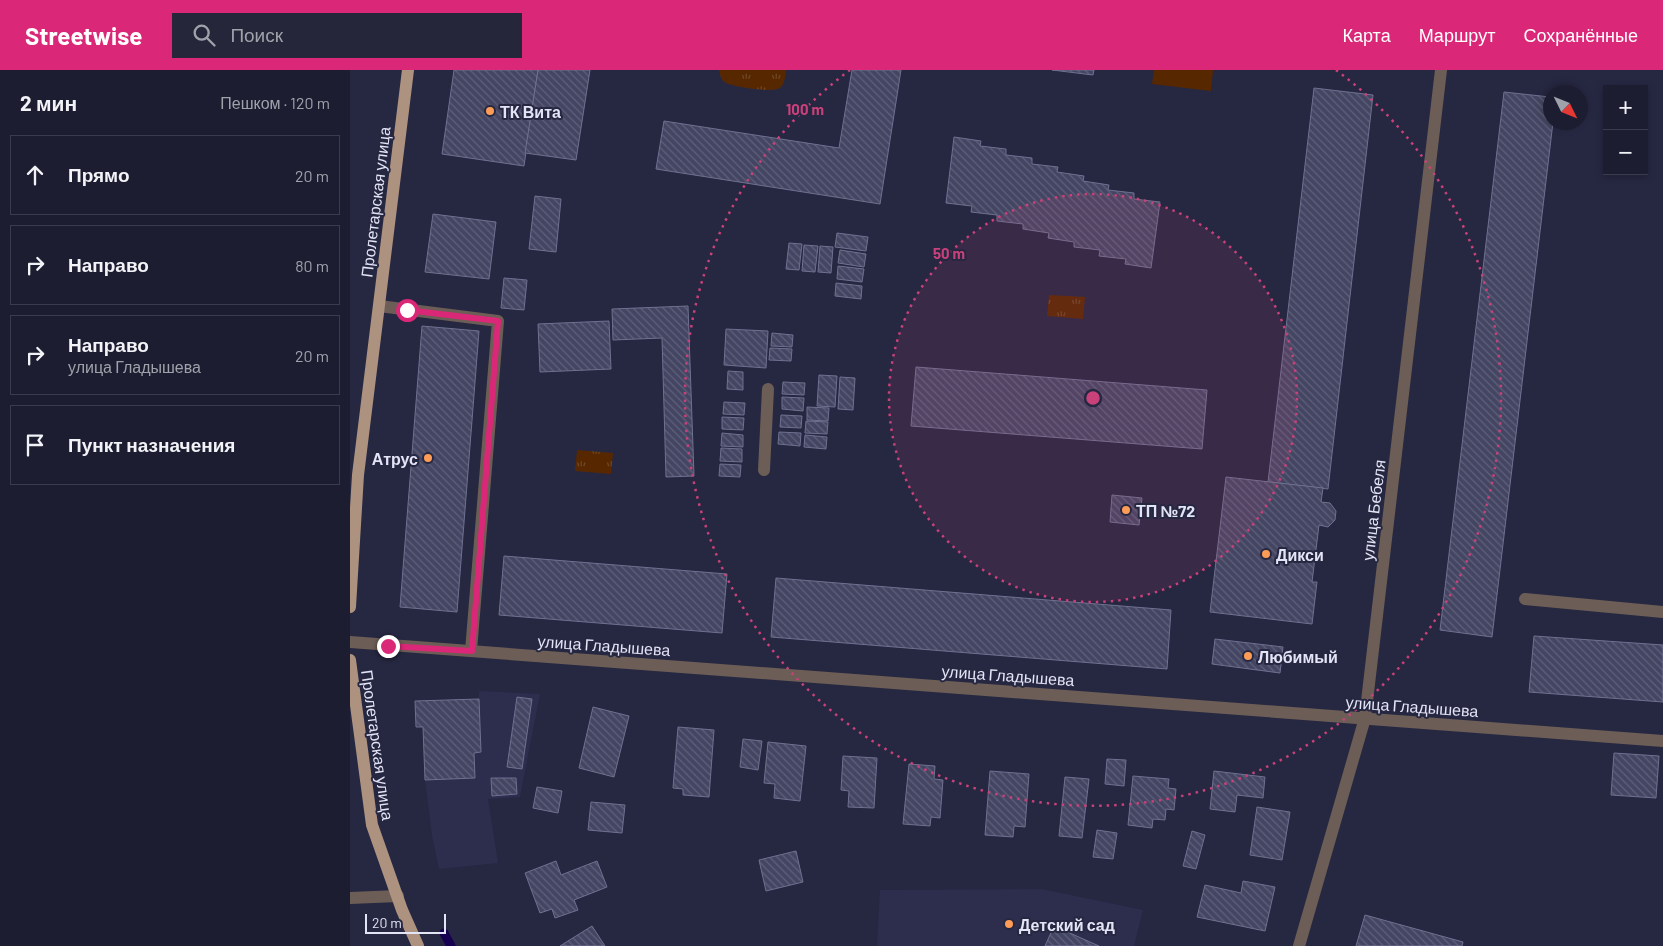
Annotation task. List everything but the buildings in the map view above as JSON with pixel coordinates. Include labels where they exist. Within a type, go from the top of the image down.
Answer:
[{"type":"main road","name":"Пролетарская улица","points":[[350,607],[358,475],[408,70]]},
{"type":"main road","name":"Пролетарская улица","points":[[350,660],[372,825],[402,910],[418,946]]},
{"type":"street","name":"улица Бебеля","points":[[1299,946],[1365,718],[1441,70]]},
{"type":"street","points":[[379,306],[498,321],[472,651]]},
{"type":"street","points":[[764,470],[768,389]]},
{"type":"street","points":[[1524,599],[1663,612]]},
{"type":"street","name":"улица Гладышева","points":[[350,642],[1663,741]]},
{"type":"street","points":[[350,898],[398,896]]},
{"type":"shaded area","points":[[479,691],[540,694],[520,797],[488,799],[498,863],[439,869],[432,836],[425,780],[423,727],[416,727],[415,701],[479,699]]},
{"type":"shaded area","name":"Детский сад","points":[[1042,889],[1143,910],[1134,946],[877,946],[880,890]]},
{"type":"green space","points":[[719,70],[786,70],[780,88],[762,90],[730,85],[722,79]]},
{"type":"green space","points":[[1154,70],[1213,70],[1211,91],[1152,84]]},
{"type":"green space","points":[[1049,295],[1085,297],[1083,319],[1047,316]]},
{"type":"green space","points":[[577,450],[613,453],[611,474],[575,471]]},
{"type":"waterway","points":[[444,933],[451,946]]},
{"type":"place","name":"ТК Вита","points":[[490,111]]},
{"type":"place","name":"Атрус","points":[[428,458]]},
{"type":"place","name":"ТП №72","points":[[1126,510]]},
{"type":"place","name":"Дикси","points":[[1266,554]]},
{"type":"place","name":"Любимый","points":[[1248,656]]},
{"type":"place","name":"Детский сад","points":[[1009,924]]},
{"type":"route","points":[[388,646],[472,651],[498,321],[407,310]]}]
